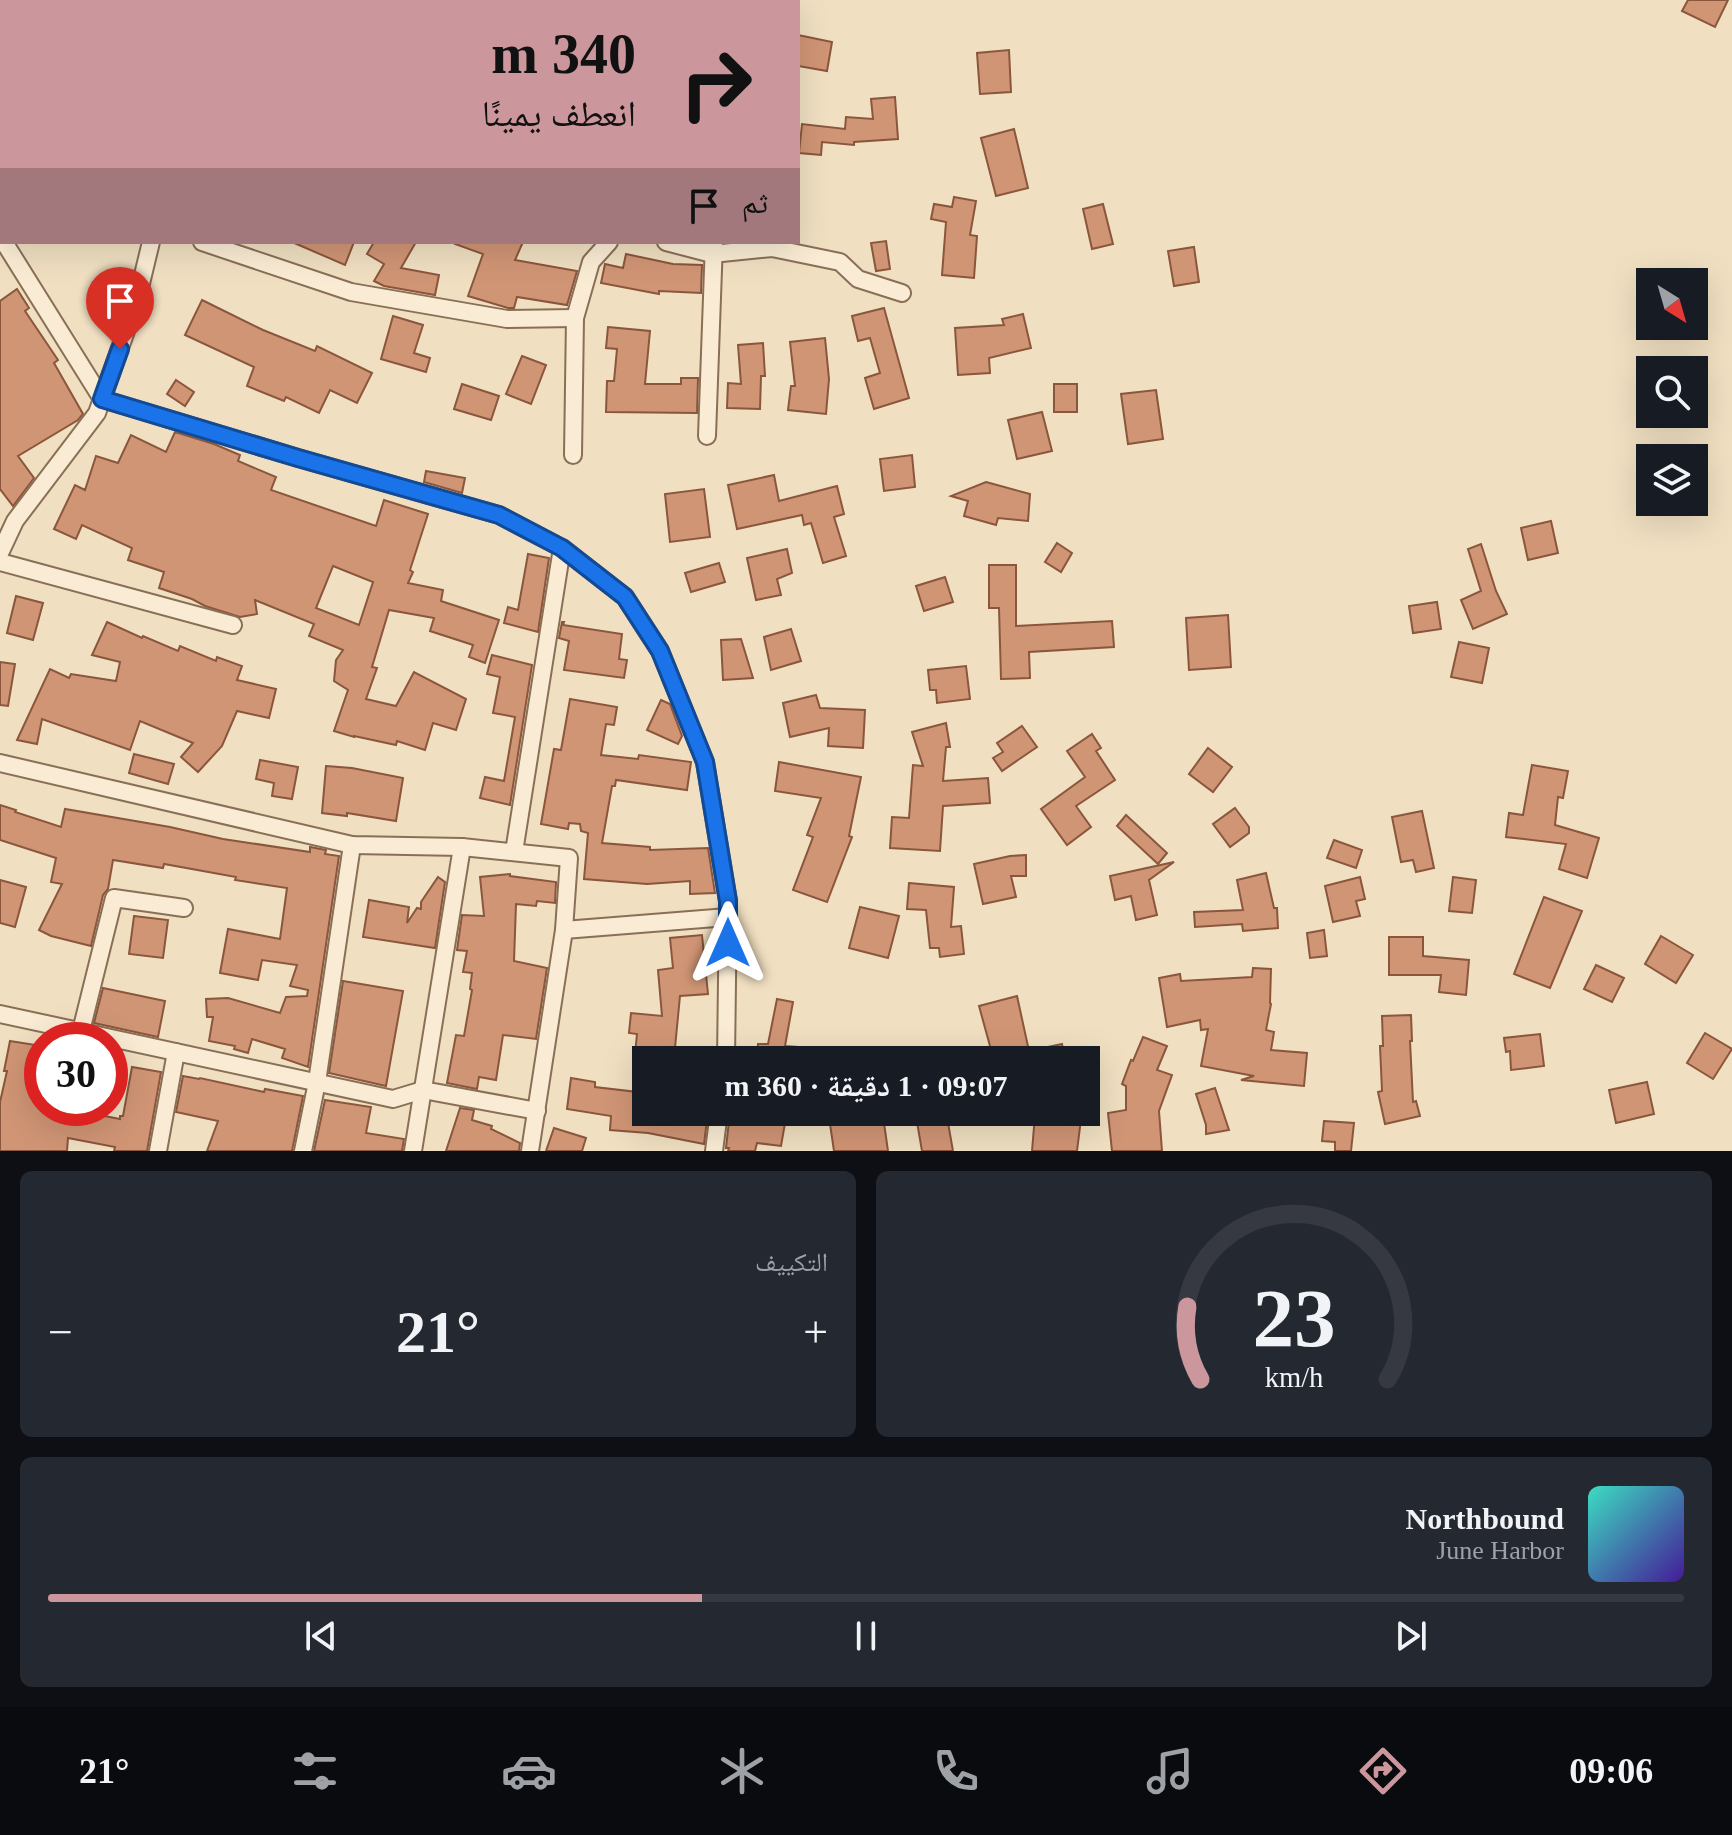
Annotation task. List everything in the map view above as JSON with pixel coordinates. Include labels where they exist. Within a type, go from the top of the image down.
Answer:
[{"type":"street","points":[[5,244],[102,399],[499,515],[562,548],[625,597],[660,651],[705,762],[728,901],[726,1046]]},
{"type":"street","points":[[3,546],[15,521],[97,413],[137,300],[151,244]]},
{"type":"street","points":[[208,244],[351,292],[507,319],[575,318]]},
{"type":"street","points":[[573,455],[575,318],[591,262],[607,244]]},
{"type":"street","points":[[682,244],[713,248],[772,248],[840,262],[858,279],[902,293]]},
{"type":"street","points":[[707,436],[713,248]]},
{"type":"street","points":[[0,522],[3,546]]},
{"type":"street","points":[[514,852],[562,548]]},
{"type":"street","points":[[0,562],[233,625]]},
{"type":"street","points":[[0,763],[352,845],[462,847],[569,858],[564,930],[530,1151]]},
{"type":"street","points":[[303,1151],[317,1082],[352,845]]},
{"type":"street","points":[[413,1151],[462,847]]},
{"type":"street","points":[[83,1022],[114,898],[184,908]]},
{"type":"street","points":[[564,930],[728,917]]},
{"type":"street","points":[[0,1014],[38,1022]]},
{"type":"street","points":[[128,1041],[393,1099],[423,1090],[537,1111]]},
{"type":"street","points":[[158,1151],[176,1052]]},
{"type":"street","points":[[714,1151],[717,1126]]},
{"type":"building","points":[[1688,0],[1728,0],[1715,27],[1682,11]]},
{"type":"building","points":[[800,35],[832,42],[827,71],[800,66]]},
{"type":"building","points":[[1009,50],[1011,92],[980,94],[977,53]]},
{"type":"building","points":[[895,97],[898,139],[854,142],[854,145],[822,142],[821,155],[800,153],[802,124],[845,129],[846,117],[873,119],[871,99]]},
{"type":"building","points":[[1014,129],[1028,188],[996,196],[981,138]]},
{"type":"building","points":[[954,197],[976,201],[970,235],[977,236],[974,278],[942,275],[946,222],[931,219],[934,204],[952,207]]},
{"type":"building","points":[[1103,204],[1113,244],[1092,249],[1083,209]]},
{"type":"building","points":[[886,241],[890,269],[876,271],[871,243]]},
{"type":"building","points":[[297,244],[353,244],[345,265]]},
{"type":"building","points":[[373,244],[415,244],[401,268],[439,275],[435,295],[384,286],[374,281],[384,264],[367,254]]},
{"type":"building","points":[[455,244],[522,244],[515,260],[577,271],[567,305],[517,297],[514,308],[508,308],[468,296],[483,254]]},
{"type":"building","points":[[1194,247],[1199,282],[1174,286],[1168,251]]},
{"type":"building","points":[[626,254],[673,264],[702,265],[701,293],[659,291],[659,294],[601,283],[605,264],[623,268]]},
{"type":"building","points":[[17,289],[29,308],[25,311],[58,360],[54,363],[83,414],[18,456],[34,478],[13,506],[0,489],[0,301]]},
{"type":"building","points":[[202,300],[263,330],[315,351],[317,346],[372,373],[357,403],[330,390],[319,413],[286,397],[284,401],[247,386],[254,367],[185,335]]},
{"type":"building","points":[[884,308],[909,398],[874,409],[865,378],[880,373],[870,338],[858,341],[852,316]]},
{"type":"building","points":[[1023,314],[1031,348],[989,358],[990,373],[958,375],[955,328],[1004,325],[1002,319]]},
{"type":"building","points":[[393,316],[423,325],[414,353],[430,358],[426,372],[381,359]]},
{"type":"building","points":[[608,327],[650,331],[645,384],[681,384],[681,378],[698,378],[697,413],[606,412],[607,381],[614,381],[617,349],[606,348]]},
{"type":"building","points":[[825,338],[829,379],[826,414],[788,410],[791,386],[795,386],[790,342]]},
{"type":"building","points":[[763,343],[765,376],[761,376],[760,409],[727,408],[728,383],[741,384],[738,345]]},
{"type":"building","points":[[522,356],[546,365],[531,404],[506,394]]},
{"type":"building","points":[[176,380],[194,392],[185,406],[167,394]]},
{"type":"building","points":[[462,384],[499,396],[491,420],[454,409]]},
{"type":"building","points":[[1054,384],[1077,384],[1077,412],[1054,412]]},
{"type":"building","points":[[1156,390],[1163,439],[1128,444],[1121,394]]},
{"type":"building","points":[[1042,412],[1052,451],[1017,459],[1008,420]]},
{"type":"building","points":[[175,432],[214,444],[240,455],[238,461],[276,477],[271,490],[376,526],[384,500],[428,514],[408,583],[443,590],[441,601],[499,620],[485,663],[469,657],[473,645],[430,631],[434,618],[389,610],[372,667],[377,668],[366,699],[396,706],[414,672],[466,699],[456,730],[433,723],[425,750],[397,741],[396,745],[334,731],[348,690],[334,681],[336,660],[343,650],[309,636],[314,624],[255,600],[257,614],[240,617],[205,606],[159,588],[164,572],[128,560],[132,548],[82,525],[76,539],[54,529],[75,485],[85,490],[96,456],[118,463],[131,435],[166,452]],"holes":[[[333,566],[373,582],[359,625],[316,608]]]},
{"type":"building","points":[[912,455],[915,487],[884,491],[880,459]]},
{"type":"building","points":[[426,471],[465,478],[462,493],[424,482]]},
{"type":"building","points":[[774,475],[779,501],[837,486],[844,514],[834,517],[846,556],[823,563],[811,523],[804,525],[802,515],[737,529],[728,485]]},
{"type":"building","points":[[986,482],[1030,494],[1028,521],[998,518],[996,525],[964,516],[968,501],[951,496]]},
{"type":"building","points":[[704,489],[710,537],[670,542],[665,494]]},
{"type":"building","points":[[1551,521],[1558,553],[1528,560],[1521,528]]},
{"type":"building","points":[[1057,543],[1072,553],[1061,572],[1045,562]]},
{"type":"building","points":[[1481,544],[1507,614],[1473,629],[1461,600],[1481,591],[1468,549]]},
{"type":"building","points":[[787,549],[792,573],[777,579],[781,595],[756,600],[747,558]]},
{"type":"building","points":[[528,554],[549,558],[538,632],[504,623],[508,607],[518,610]]},
{"type":"building","points":[[719,563],[725,582],[691,592],[685,573]]},
{"type":"building","points":[[989,565],[1016,565],[1016,626],[1112,621],[1114,647],[1029,652],[1030,678],[1001,679],[999,608],[989,608]]},
{"type":"building","points":[[945,577],[953,602],[924,611],[916,586]]},
{"type":"building","points":[[16,596],[43,603],[33,640],[7,633]]},
{"type":"building","points":[[1437,602],[1441,629],[1413,633],[1409,606]]},
{"type":"building","points":[[1228,615],[1231,667],[1189,670],[1186,618]]},
{"type":"building","points":[[107,622],[178,651],[180,646],[216,661],[217,657],[242,666],[237,680],[276,689],[269,718],[237,711],[222,746],[198,772],[181,757],[193,743],[140,721],[130,750],[42,719],[37,744],[17,740],[50,669],[69,678],[71,674],[116,681],[120,662],[92,655]]},
{"type":"building","points":[[562,622],[563,625],[622,634],[619,659],[627,660],[624,678],[564,670],[569,641],[559,638]]},
{"type":"building","points":[[791,629],[801,661],[771,670],[764,637]]},
{"type":"building","points":[[741,639],[753,678],[723,680],[721,640]]},
{"type":"building","points":[[1459,642],[1489,648],[1482,683],[1451,677]]},
{"type":"building","points":[[492,655],[532,665],[510,805],[480,798],[485,777],[504,781],[515,717],[493,713],[500,677],[487,674]]},
{"type":"building","points":[[0,662],[15,664],[8,706],[0,705]]},
{"type":"building","points":[[966,666],[970,699],[937,703],[936,690],[930,690],[928,670]]},
{"type":"building","points":[[816,695],[820,708],[865,710],[863,748],[828,746],[829,728],[790,737],[783,703]]},
{"type":"building","points":[[570,699],[617,707],[614,725],[606,724],[601,755],[638,759],[639,755],[691,762],[687,790],[616,780],[615,786],[612,786],[602,843],[650,847],[650,850],[708,848],[715,893],[690,894],[690,881],[647,884],[584,879],[588,833],[581,831],[580,824],[569,823],[568,829],[541,824],[554,749],[561,750]]},
{"type":"building","points":[[661,700],[670,704],[682,736],[678,744],[647,730]]},
{"type":"building","points":[[946,723],[950,747],[946,747],[943,781],[988,778],[990,803],[943,806],[940,851],[890,848],[892,817],[909,818],[913,765],[923,766],[912,732]]},
{"type":"building","points":[[1022,726],[1037,747],[1002,771],[993,758],[1003,752],[997,743]]},
{"type":"building","points":[[1092,734],[1101,748],[1096,751],[1115,780],[1076,806],[1091,827],[1067,845],[1041,809],[1085,777],[1067,751]]},
{"type":"building","points":[[1208,748],[1232,767],[1213,792],[1189,774]]},
{"type":"building","points":[[134,754],[174,764],[168,784],[129,773]]},
{"type":"building","points":[[260,760],[298,767],[292,799],[272,796],[274,783],[256,779]]},
{"type":"building","points":[[779,762],[861,777],[849,836],[852,837],[827,902],[793,890],[813,837],[807,835],[821,798],[775,791]]},
{"type":"building","points":[[1532,765],[1568,771],[1563,798],[1558,797],[1555,825],[1599,838],[1587,878],[1559,869],[1566,844],[1506,837],[1509,813],[1523,815]]},
{"type":"building","points":[[326,766],[403,778],[396,821],[347,813],[347,816],[322,813]]},
{"type":"building","points":[[0,805],[61,827],[65,809],[223,839],[310,852],[310,847],[339,856],[308,1067],[282,1058],[285,1049],[252,1039],[248,1053],[234,1049],[235,1046],[209,1041],[213,1017],[207,1017],[206,999],[228,998],[280,1013],[286,997],[307,996],[308,990],[290,986],[297,965],[262,960],[258,980],[220,973],[228,929],[280,939],[287,888],[164,864],[163,868],[113,860],[91,946],[51,936],[39,930],[62,884],[51,882],[56,858],[0,840]]},
{"type":"building","points":[[1235,808],[1249,827],[1249,833],[1230,847],[1213,824]]},
{"type":"building","points":[[1422,811],[1434,868],[1416,872],[1413,860],[1401,862],[1392,817]]},
{"type":"building","points":[[1126,815],[1167,853],[1158,864],[1117,826]]},
{"type":"building","points":[[1334,840],[1362,850],[1356,868],[1327,858]]},
{"type":"building","points":[[1026,855],[1026,876],[1011,876],[1016,897],[983,904],[974,864]]},
{"type":"building","points":[[1174,862],[1149,880],[1157,915],[1136,920],[1131,896],[1115,900],[1110,876]]},
{"type":"building","points":[[1266,873],[1274,908],[1277,908],[1278,928],[1243,931],[1242,924],[1195,927],[1194,912],[1243,910],[1237,880]]},
{"type":"building","points":[[510,874],[556,882],[555,903],[537,901],[536,906],[516,904],[514,961],[547,968],[536,1039],[503,1035],[496,1080],[479,1077],[477,1089],[447,1083],[456,1035],[464,1036],[472,990],[472,973],[463,972],[467,951],[457,950],[462,915],[484,916],[480,877]]},
{"type":"building","points":[[438,877],[445,882],[435,948],[363,937],[369,900],[409,907],[407,923],[417,908],[421,909],[421,902]]},
{"type":"building","points":[[1360,877],[1365,899],[1356,901],[1360,916],[1333,922],[1325,886]]},
{"type":"building","points":[[1453,877],[1476,880],[1472,913],[1449,911]]},
{"type":"building","points":[[0,880],[26,887],[15,927],[0,923]]},
{"type":"building","points":[[909,883],[954,887],[951,927],[961,926],[964,954],[940,957],[939,948],[930,948],[926,910],[907,909]]},
{"type":"building","points":[[1544,897],[1582,911],[1550,988],[1514,974]]},
{"type":"building","points":[[860,907],[899,916],[888,958],[849,948]]},
{"type":"building","points":[[134,916],[168,920],[163,958],[129,954]]},
{"type":"building","points":[[1324,930],[1327,956],[1310,958],[1307,933]]},
{"type":"building","points":[[702,935],[708,994],[680,996],[675,1046],[636,1046],[637,1034],[629,1033],[631,1013],[662,1016],[658,970],[673,968],[670,938]]},
{"type":"building","points":[[1661,936],[1693,955],[1676,983],[1645,964]]},
{"type":"building","points":[[1389,937],[1423,937],[1423,956],[1469,960],[1466,995],[1439,992],[1441,975],[1389,975]]},
{"type":"building","points":[[1596,965],[1624,978],[1612,1002],[1584,989]]},
{"type":"building","points":[[1253,968],[1271,969],[1271,1004],[1266,1030],[1274,1032],[1271,1050],[1307,1053],[1304,1086],[1241,1080],[1254,1076],[1201,1066],[1208,1029],[1201,1030],[1200,1020],[1167,1027],[1159,978],[1180,974],[1181,981],[1252,977]]},
{"type":"building","points":[[343,981],[403,991],[386,1086],[329,1073]]},
{"type":"building","points":[[103,988],[165,1001],[158,1037],[128,1030],[128,1022],[94,1022]]},
{"type":"building","points":[[1017,996],[1028,1046],[990,1046],[979,1006]]},
{"type":"building","points":[[777,999],[793,1002],[785,1046],[758,1046],[768,1044]]},
{"type":"building","points":[[1411,1015],[1413,1102],[1416,1101],[1420,1116],[1385,1124],[1378,1092],[1382,1091],[1382,1016]]},
{"type":"building","points":[[1705,1033],[1732,1049],[1713,1079],[1687,1063]]},
{"type":"building","points":[[1540,1034],[1544,1066],[1511,1070],[1510,1051],[1506,1052],[1504,1038]]},
{"type":"building","points":[[1143,1037],[1167,1046],[1157,1070],[1172,1075],[1159,1111],[1162,1151],[1112,1151],[1108,1113],[1126,1110],[1126,1086],[1122,1084]]},
{"type":"building","points":[[10,1041],[24,1043],[24,1126],[128,1126],[128,1089],[132,1067],[161,1072],[147,1151],[114,1151],[115,1147],[68,1138],[67,1151],[0,1151],[0,1102],[7,1071],[4,1071]]},
{"type":"building","points":[[183,1076],[264,1092],[265,1089],[303,1096],[292,1151],[207,1151],[218,1121],[176,1112]]},
{"type":"building","points":[[571,1078],[595,1082],[595,1087],[632,1091],[632,1126],[706,1126],[704,1144],[648,1133],[610,1130],[611,1116],[567,1109]]},
{"type":"building","points":[[1647,1082],[1654,1114],[1616,1123],[1609,1090]]},
{"type":"building","points":[[1215,1088],[1229,1130],[1206,1134],[1196,1094]]},
{"type":"building","points":[[325,1100],[371,1107],[366,1133],[404,1139],[402,1151],[314,1151]]},
{"type":"building","points":[[460,1108],[474,1110],[472,1120],[492,1126],[491,1129],[520,1143],[519,1151],[446,1151]]},
{"type":"building","points":[[1324,1121],[1354,1123],[1351,1151],[1335,1151],[1335,1142],[1322,1141]]},
{"type":"building","points":[[728,1126],[785,1126],[781,1146],[757,1143],[755,1151],[728,1151],[729,1148],[726,1148]]},
{"type":"building","points":[[830,1126],[884,1126],[888,1151],[834,1151]]},
{"type":"building","points":[[918,1126],[949,1126],[953,1151],[922,1151]]},
{"type":"building","points":[[1034,1126],[1080,1126],[1077,1151],[1032,1151]]},
{"type":"building","points":[[554,1128],[586,1138],[582,1151],[546,1151]]},
{"type":"route","points":[[120,349],[102,399],[499,515],[562,548],[625,597],[660,651],[705,762],[728,901],[728,943]]}]
